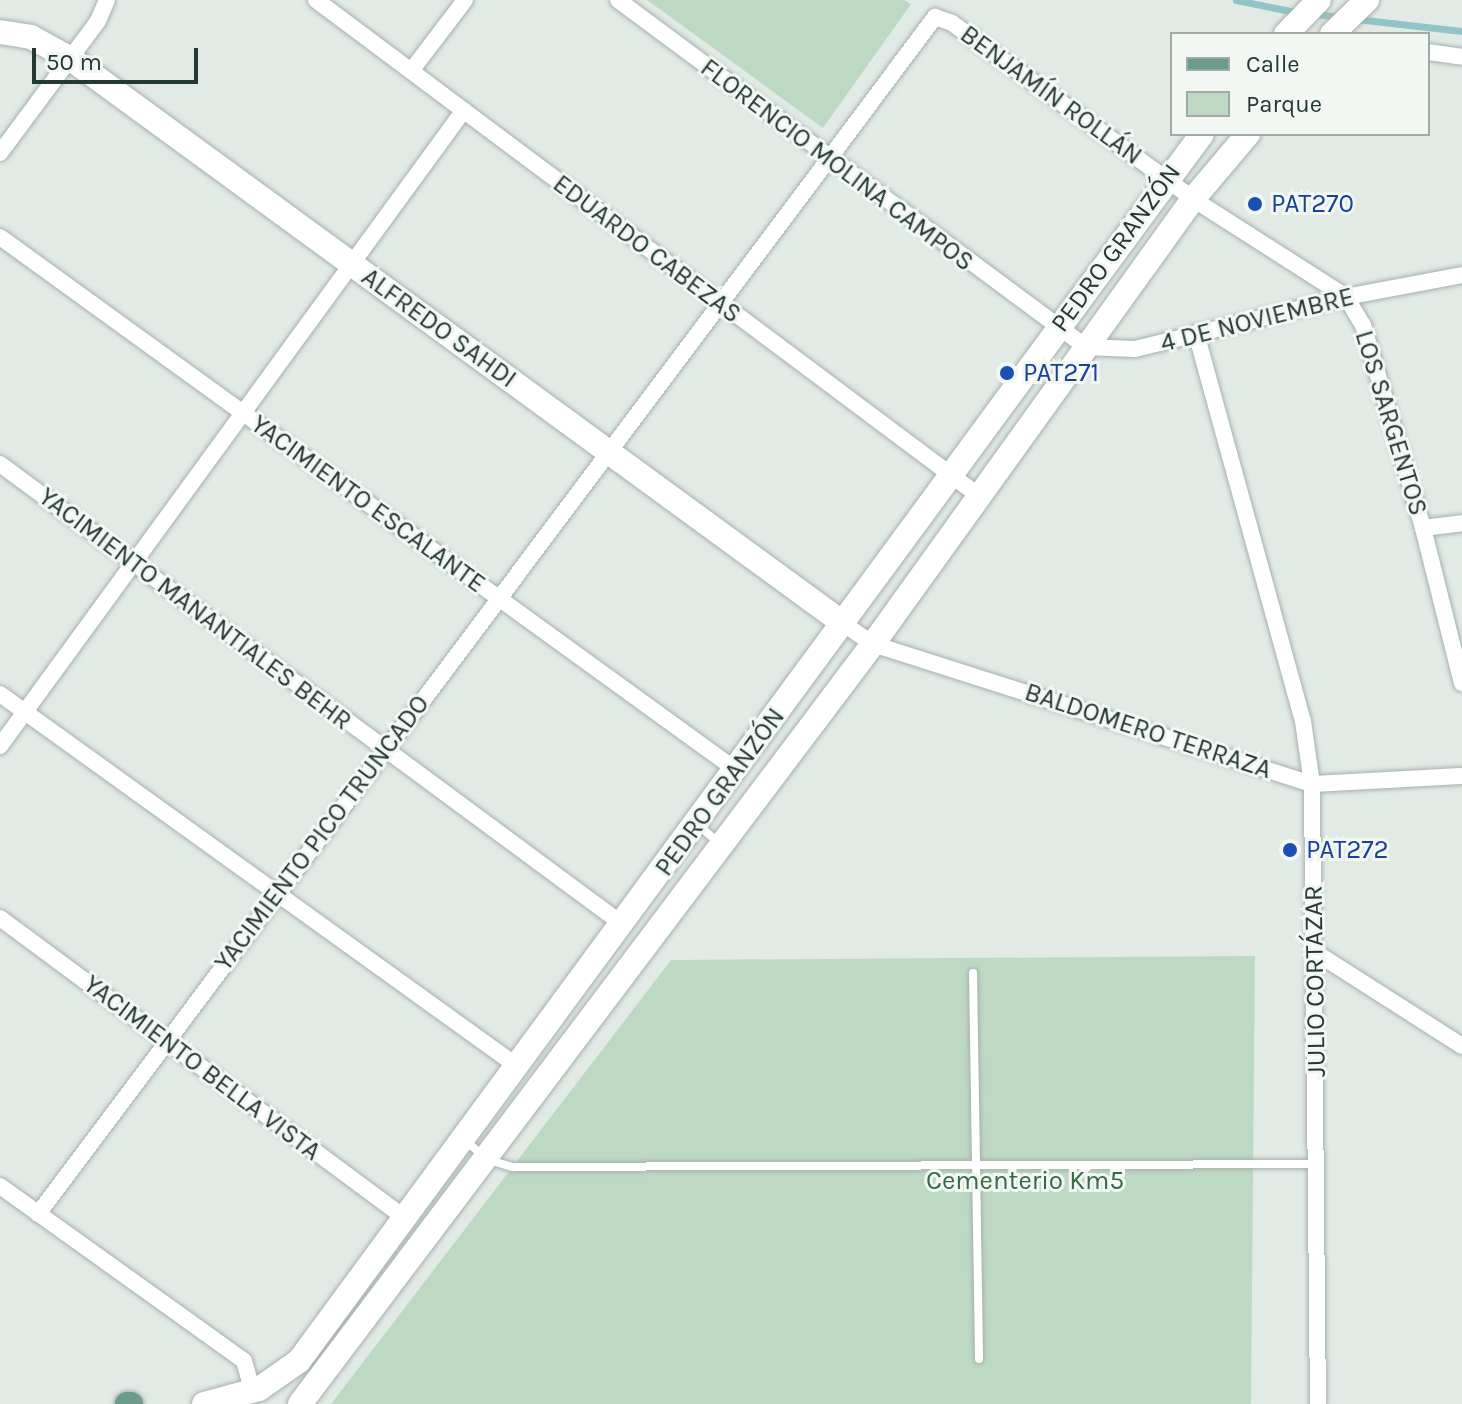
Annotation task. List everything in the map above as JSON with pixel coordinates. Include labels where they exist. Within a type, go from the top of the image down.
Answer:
[{"type":"main road","points":[[1288,32],[1319,0]]},
{"type":"main road","points":[[1340,32],[1367,0]]},
{"type":"main road","name":"ALFREDO SAHDI","points":[[0,32],[31,37],[71,59],[844,624]]},
{"type":"main road","name":"PEDRO GRANZÓN","points":[[204,1404],[253,1392],[299,1361],[844,624],[1165,178],[1200,136]]},
{"type":"main road","name":"PEDRO GRANZÓN","points":[[300,1404],[873,644],[1193,199],[1246,136]]},
{"type":"street","points":[[0,153],[71,59],[107,0]]},
{"type":"street","name":"EDUARDO CABEZAS","points":[[316,0],[979,496]]},
{"type":"street","points":[[411,71],[465,0]]},
{"type":"street","name":"FLORENCIO MOLINA CAMPOS","points":[[618,0],[825,158],[1057,328]]},
{"type":"street","name":"YACIMIENTO PICO TRUNCADO","points":[[38,1214],[717,302],[935,17]]},
{"type":"street","name":"BENJAMÍN ROLLÁN","points":[[935,17],[952,23],[1193,199]]},
{"type":"street","points":[[1430,52],[1462,57]]},
{"type":"street","points":[[0,746],[464,110]]},
{"type":"street","name":"LOS SARGENTOS","points":[[1193,199],[1346,297],[1363,325],[1423,528],[1462,683]]},
{"type":"street","name":"YACIMIENTO ESCALANTE","points":[[0,237],[736,770]]},
{"type":"street","name":"4 DE NOVIEMBRE","points":[[1086,347],[1135,349],[1346,297],[1462,275]]},
{"type":"street","points":[[1057,328],[1086,347]]},
{"type":"street","name":"JULIO CORTÁZAR","points":[[1196,333],[1303,721],[1312,784],[1318,1404]]},
{"type":"street","name":"YACIMIENTO MANANTIALES BEHR","points":[[0,464],[622,924]]},
{"type":"street","points":[[1423,528],[1462,523]]},
{"type":"street","name":"BALDOMERO TERRAZA","points":[[844,624],[873,644],[1312,784],[1462,776]]},
{"type":"street","points":[[0,694],[517,1066]]},
{"type":"street","name":"YACIMIENTO BELLA VISTA","points":[[0,918],[405,1218]]},
{"type":"street","points":[[1315,952],[1462,1046]]},
{"type":"street","points":[[0,1186],[244,1361],[253,1392]]},
{"type":"lane","points":[[696,824],[722,845]]},
{"type":"lane","points":[[973,973],[979,1359]]},
{"type":"lane","points":[[463,1139],[486,1159],[513,1167],[1316,1164]]},
{"type":"green space","points":[[647,0],[904,0],[911,4],[823,128]]},
{"type":"green space","name":"Cementerio Km5","points":[[1255,956],[1251,1404],[331,1404],[671,960]]},
{"type":"waterway","points":[[1236,0],[1300,13]]},
{"type":"waterway","points":[[1313,14],[1340,17]]},
{"type":"waterway","points":[[1356,19],[1462,31]]},
{"type":"place","name":"PAT270","points":[[1255,204]]},
{"type":"place","name":"PAT271","points":[[1007,373]]},
{"type":"place","name":"PAT272","points":[[1290,850]]}]
